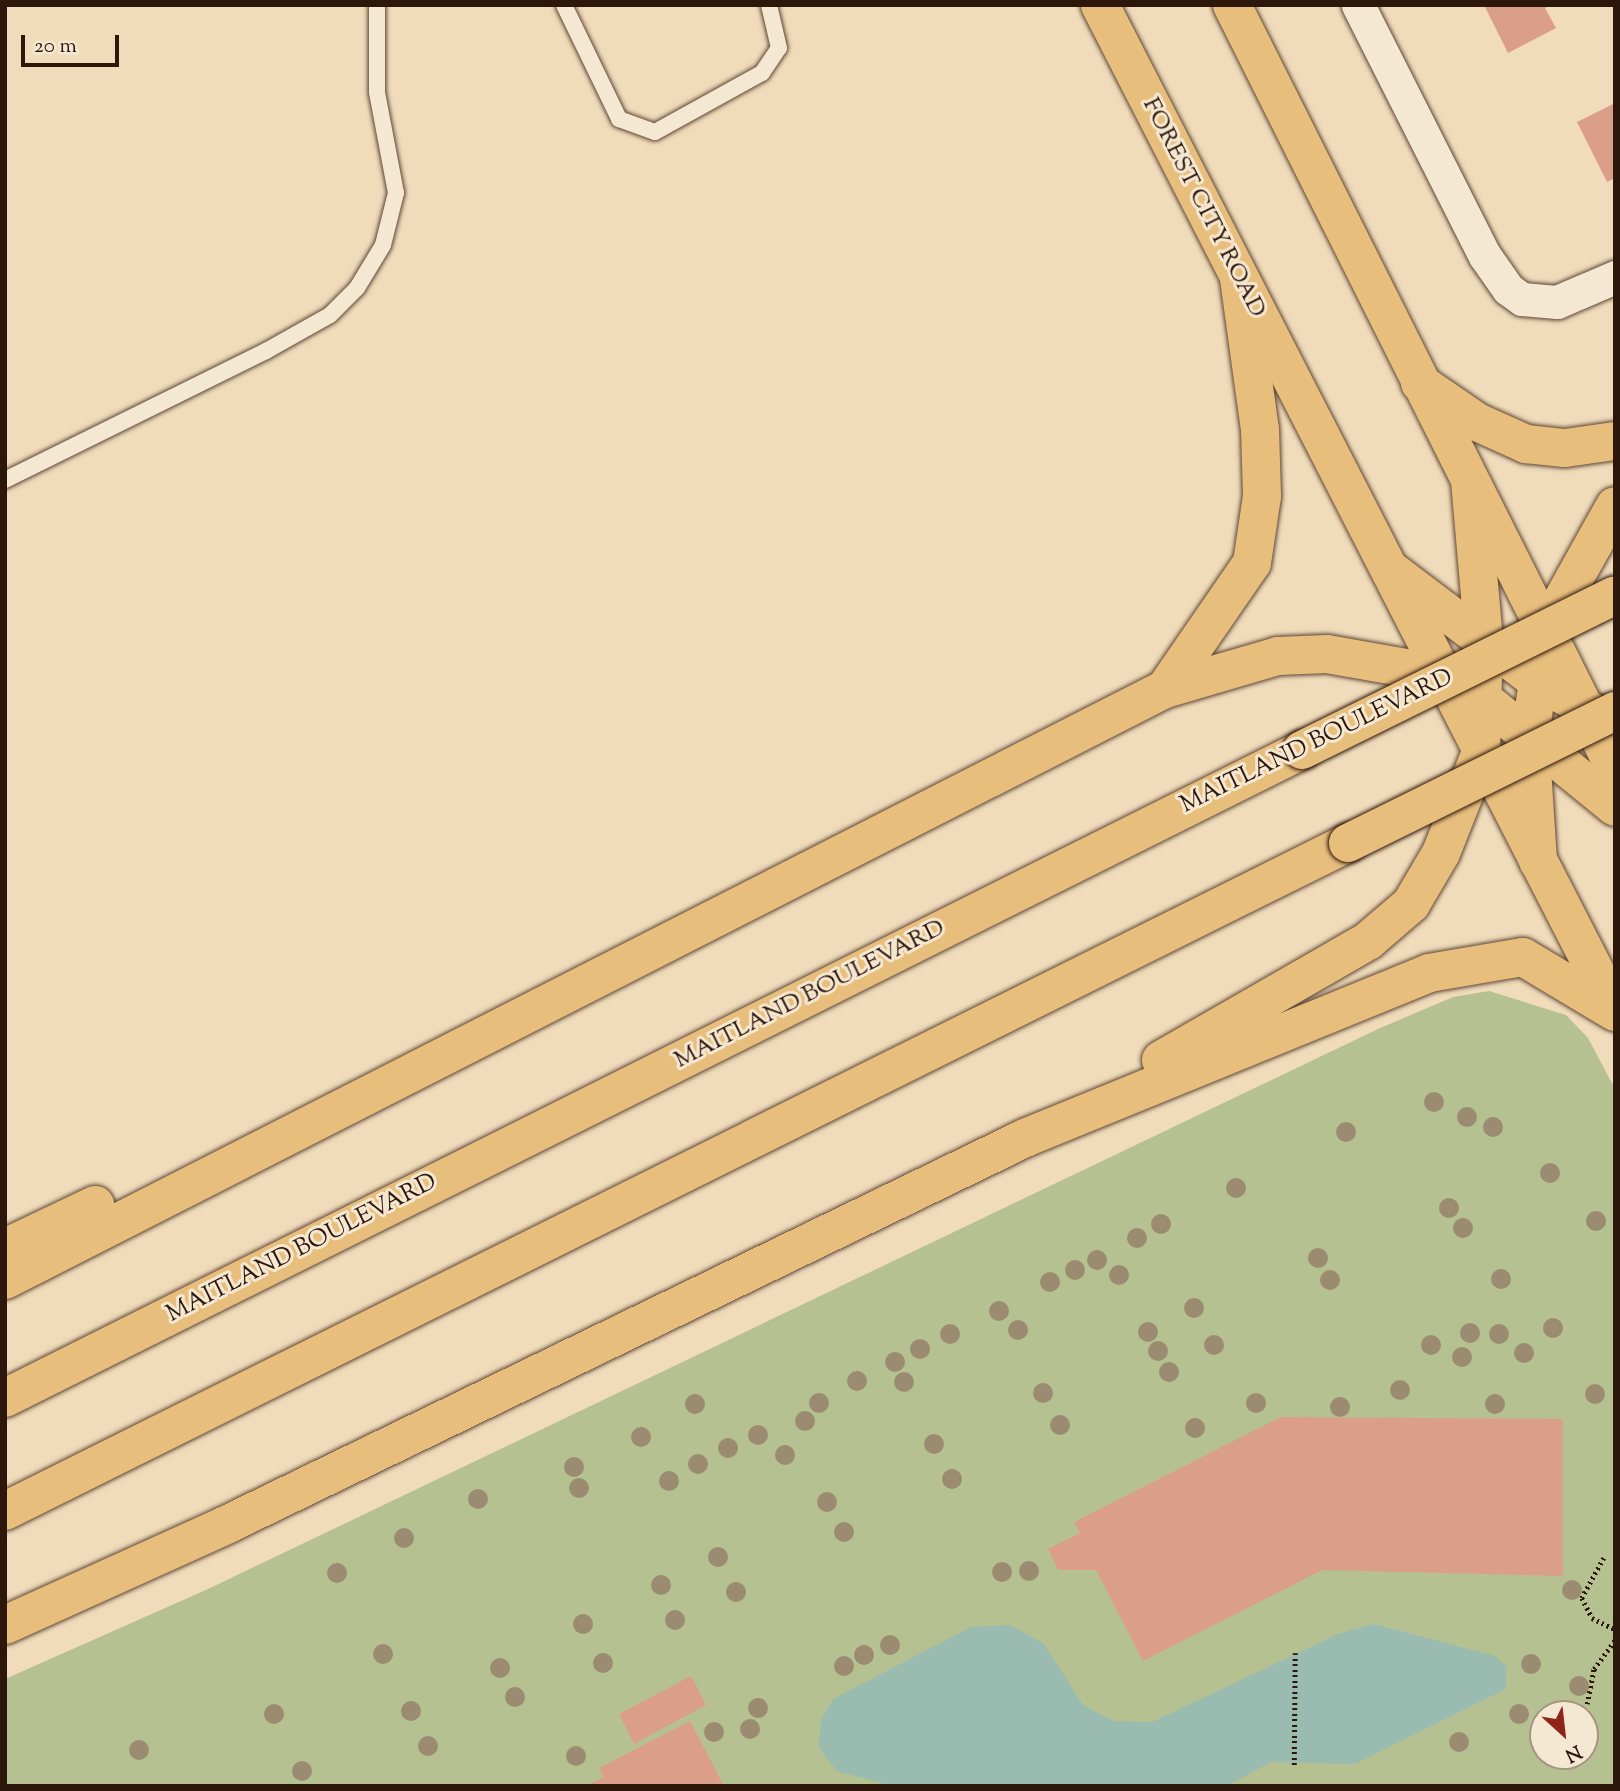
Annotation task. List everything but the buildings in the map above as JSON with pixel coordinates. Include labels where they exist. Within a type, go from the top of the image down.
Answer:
[{"type":"main road","name":"FOREST CITY ROAD","points":[[1100,5],[1306,410],[1392,571],[1440,674],[1615,1011]]},
{"type":"main road","points":[[1233,5],[1545,631],[1605,716],[1615,769]]},
{"type":"main road","points":[[1165,689],[1252,563],[1262,496],[1260,430],[1239,278]]},
{"type":"main road","points":[[1413,370],[1476,422],[1526,444],[1564,449],[1615,441]]},
{"type":"main road","points":[[1025,1138],[1368,941],[1411,904],[1441,853],[1481,752],[1484,641],[1470,482]]},
{"type":"main road","points":[[1538,861],[1530,737],[1535,679],[1545,631],[1615,506]]},
{"type":"main road","points":[[1392,571],[1535,679],[1605,716]]},
{"type":"main road","name":"MAITLAND BOULEVARD","points":[[5,1398],[1615,595]]},
{"type":"main road","points":[[5,1280],[1165,689],[1278,656],[1362,658],[1440,674],[1484,700],[1615,807]]},
{"type":"main road","points":[[5,1511],[1605,716]]},
{"type":"main road","points":[[5,1625],[226,1525],[1025,1138],[1429,973],[1522,957],[1615,1011]]},
{"type":"main road","points":[[5,1248],[297,1108],[358,1100]]},
{"type":"street","points":[[1359,5],[1485,256],[1522,299],[1557,302],[1615,277]]},
{"type":"lane","points":[[5,480],[265,351],[330,315],[357,288],[383,245],[396,193],[377,92],[377,5]]},
{"type":"lane","points":[[564,5],[619,119],[655,132],[762,73],[779,48],[769,5]]},
{"type":"path","points":[[1604,1558],[1582,1598],[1592,1618],[1615,1629]]},
{"type":"path","points":[[1588,1700],[1594,1670],[1615,1640]]},
{"type":"path","points":[[1294,1765],[1295,1653]]},
{"type":"green space","points":[[1489,991],[1566,1015],[1588,1038],[1615,1089],[1615,1786],[5,1786],[5,1679],[208,1589],[1378,1029],[1453,997]]},
{"type":"water","points":[[1374,1624],[1495,1656],[1506,1666],[1506,1689],[1355,1764],[1271,1762],[1227,1786],[892,1786],[837,1771],[819,1748],[821,1719],[833,1699],[971,1627],[1010,1625],[1044,1644],[1083,1705],[1114,1721],[1152,1722],[1338,1634]]}]
